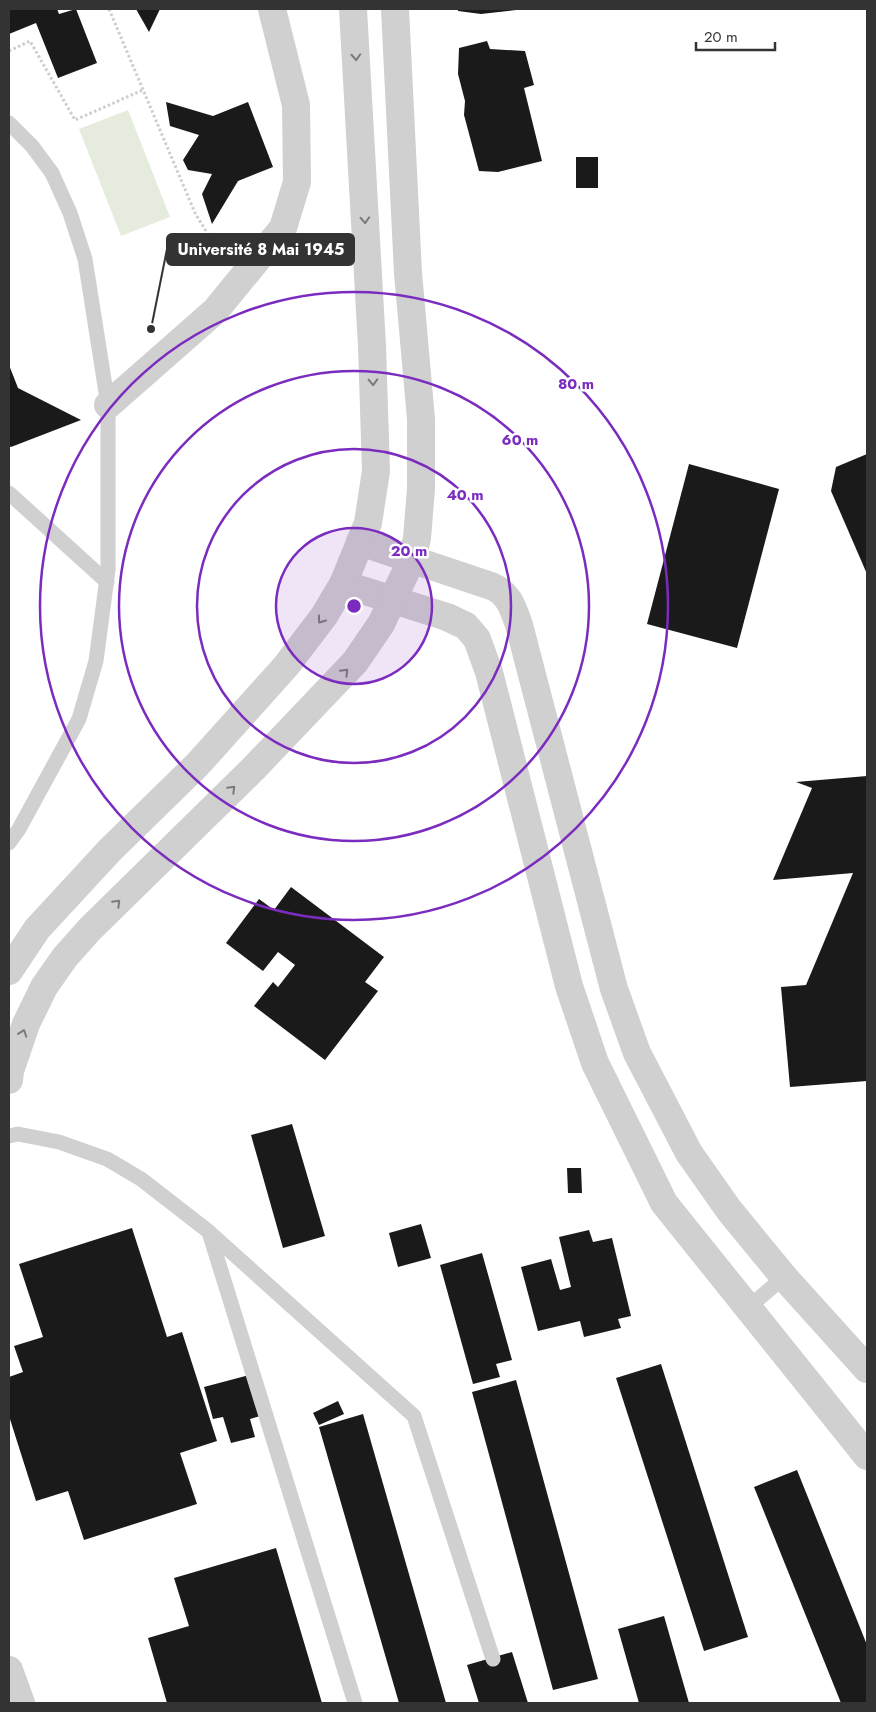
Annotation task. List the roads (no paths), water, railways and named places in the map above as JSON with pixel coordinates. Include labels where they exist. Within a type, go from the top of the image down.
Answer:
[{"type":"street","points":[[108,405],[214,311],[283,228],[297,182],[296,105],[272,9]]},
{"type":"street","points":[[9,971],[37,929],[110,850],[197,765],[286,666],[324,616],[343,584],[368,522],[376,471],[372,346],[353,9]]},
{"type":"street","points":[[9,1080],[10,1070],[26,1024],[44,987],[65,957],[90,929],[253,769],[355,662],[381,624],[412,559],[418,538],[421,489],[421,419],[408,263],[395,9]]},
{"type":"street","points":[[360,542],[491,586],[507,596],[519,625],[614,989],[637,1053],[689,1153],[729,1210],[784,1277],[867,1369]]},
{"type":"street","points":[[343,584],[447,618],[466,626],[477,639],[489,672],[569,986],[595,1063],[664,1203],[867,1456]]},
{"type":"street","points":[[9,1670],[21,1703]]},
{"type":"lane","points":[[9,123],[32,146],[52,173],[70,213],[85,259],[108,405],[108,570],[96,661],[79,719],[19,829],[9,843]]},
{"type":"lane","points":[[9,492],[107,582]]},
{"type":"lane","points":[[9,1136],[18,1134],[59,1142],[106,1160],[141,1178],[208,1231],[414,1416],[493,1659]]},
{"type":"lane","points":[[208,1231],[355,1703]]},
{"type":"lane","points":[[748,1308],[784,1277]]},
{"type":"place","name":"Université 8 Mai 1945","points":[[151,329]]}]
